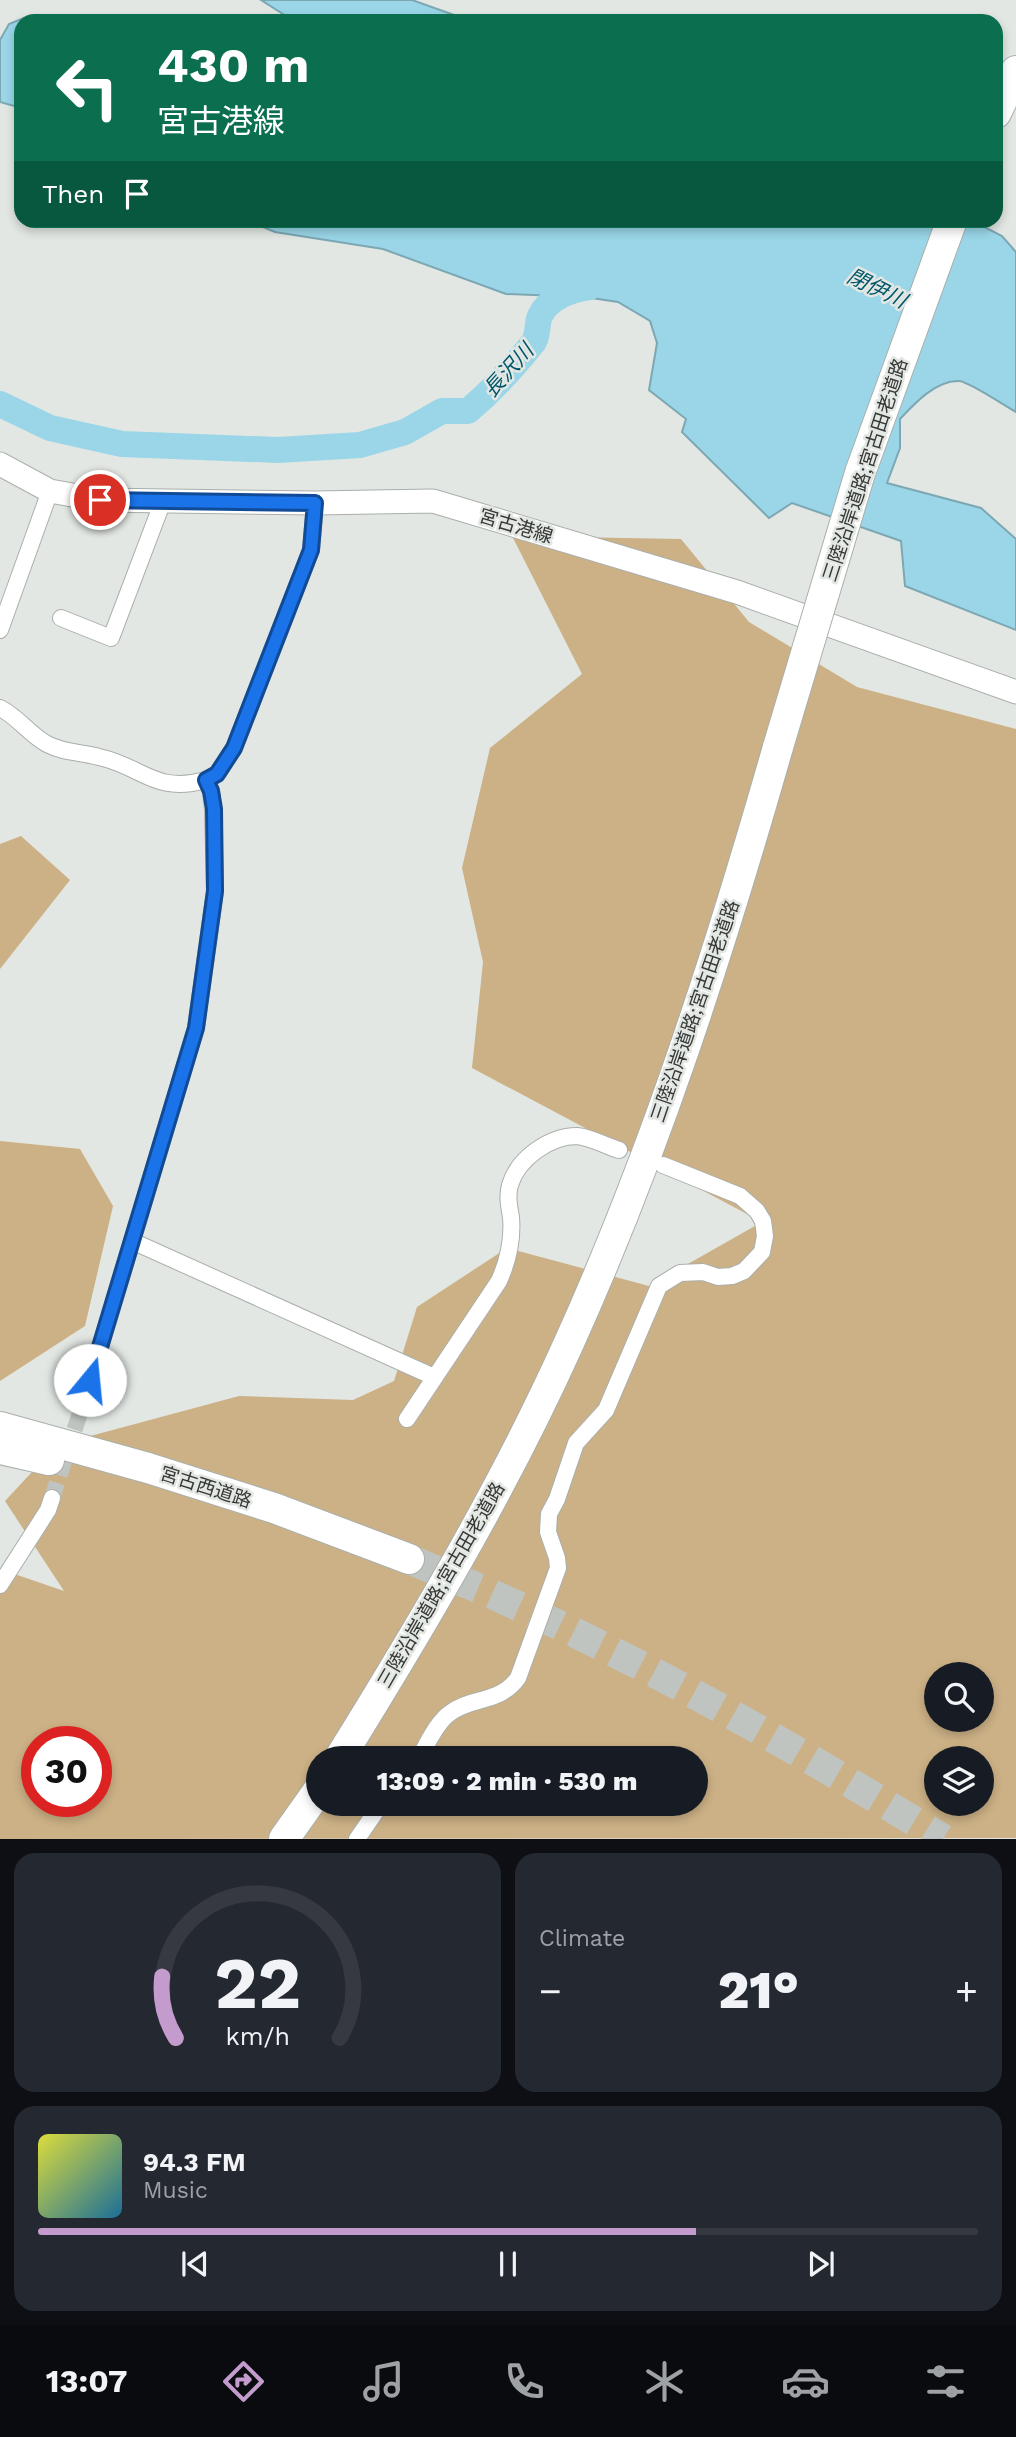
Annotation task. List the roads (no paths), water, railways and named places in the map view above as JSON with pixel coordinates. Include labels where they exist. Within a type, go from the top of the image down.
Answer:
[{"type":"highway","points":[[1003,98],[1016,71]]},
{"type":"highway","name":"三陸沿岸道路;宮古田老道路","points":[[347,1746],[472,1538],[568,1346],[625,1209],[681,1058],[733,905],[860,473],[949,228]]},
{"type":"highway","name":"宮古西道路","points":[[0,1427],[148,1468],[274,1508],[407,1567],[75,1465],[0,1450]]},
{"type":"highway","points":[[285,1835],[306,1807]]},
{"type":"main road","name":"宮古港線","points":[[0,464],[50,491],[100,500],[315,503],[433,501],[737,592],[1016,692]]},
{"type":"street","points":[[0,630],[50,491]]},
{"type":"street","points":[[61,618],[111,638],[163,501]]},
{"type":"street","points":[[0,708],[45,743],[67,752],[118,763],[146,777],[171,785],[187,785],[217,774],[234,748],[311,550],[315,503]]},
{"type":"street","points":[[83,1404],[196,1028],[215,891],[214,809],[206,780]]},
{"type":"street","points":[[407,1419],[505,1268],[511,1242],[508,1200],[510,1184],[526,1159],[540,1147],[559,1139],[578,1136],[619,1150]]},
{"type":"street","points":[[427,1746],[448,1714],[500,1695],[519,1678],[558,1568],[548,1532],[549,1514],[557,1499],[576,1443],[606,1410],[659,1286],[680,1273],[703,1272],[718,1277],[733,1276],[744,1271],[762,1252],[765,1236],[763,1221],[748,1202],[740,1196],[663,1165]]},
{"type":"street","points":[[132,1241],[434,1377]]},
{"type":"street","points":[[0,1585],[48,1510],[52,1497]]},
{"type":"street","points":[[358,1839],[373,1816]]},
{"type":"water","points":[[261,0],[412,0],[451,14],[283,14]]},
{"type":"water","points":[[14,22],[14,106],[0,102],[0,40],[9,24]]},
{"type":"water","name":"閉伊川","points":[[265,228],[986,228],[1002,236],[1016,252],[1016,412],[964,382],[942,384],[919,400],[900,419],[900,448],[887,483],[981,508],[1016,539],[1016,630],[905,586],[901,541],[792,503],[769,518],[682,432],[686,419],[649,390],[657,343],[650,321],[618,302],[585,297],[506,294],[383,249],[275,232]]},
{"type":"waterway","name":"長沢川","points":[[0,404],[50,428],[122,444],[278,450],[360,445],[405,432],[442,411],[468,411],[533,343],[540,316],[549,304],[568,292],[590,287]]},
{"type":"tunnel","points":[[52,1498],[83,1404]]},
{"type":"tunnel","points":[[409,1559],[495,1595],[674,1683],[783,1743],[943,1839]]}]
